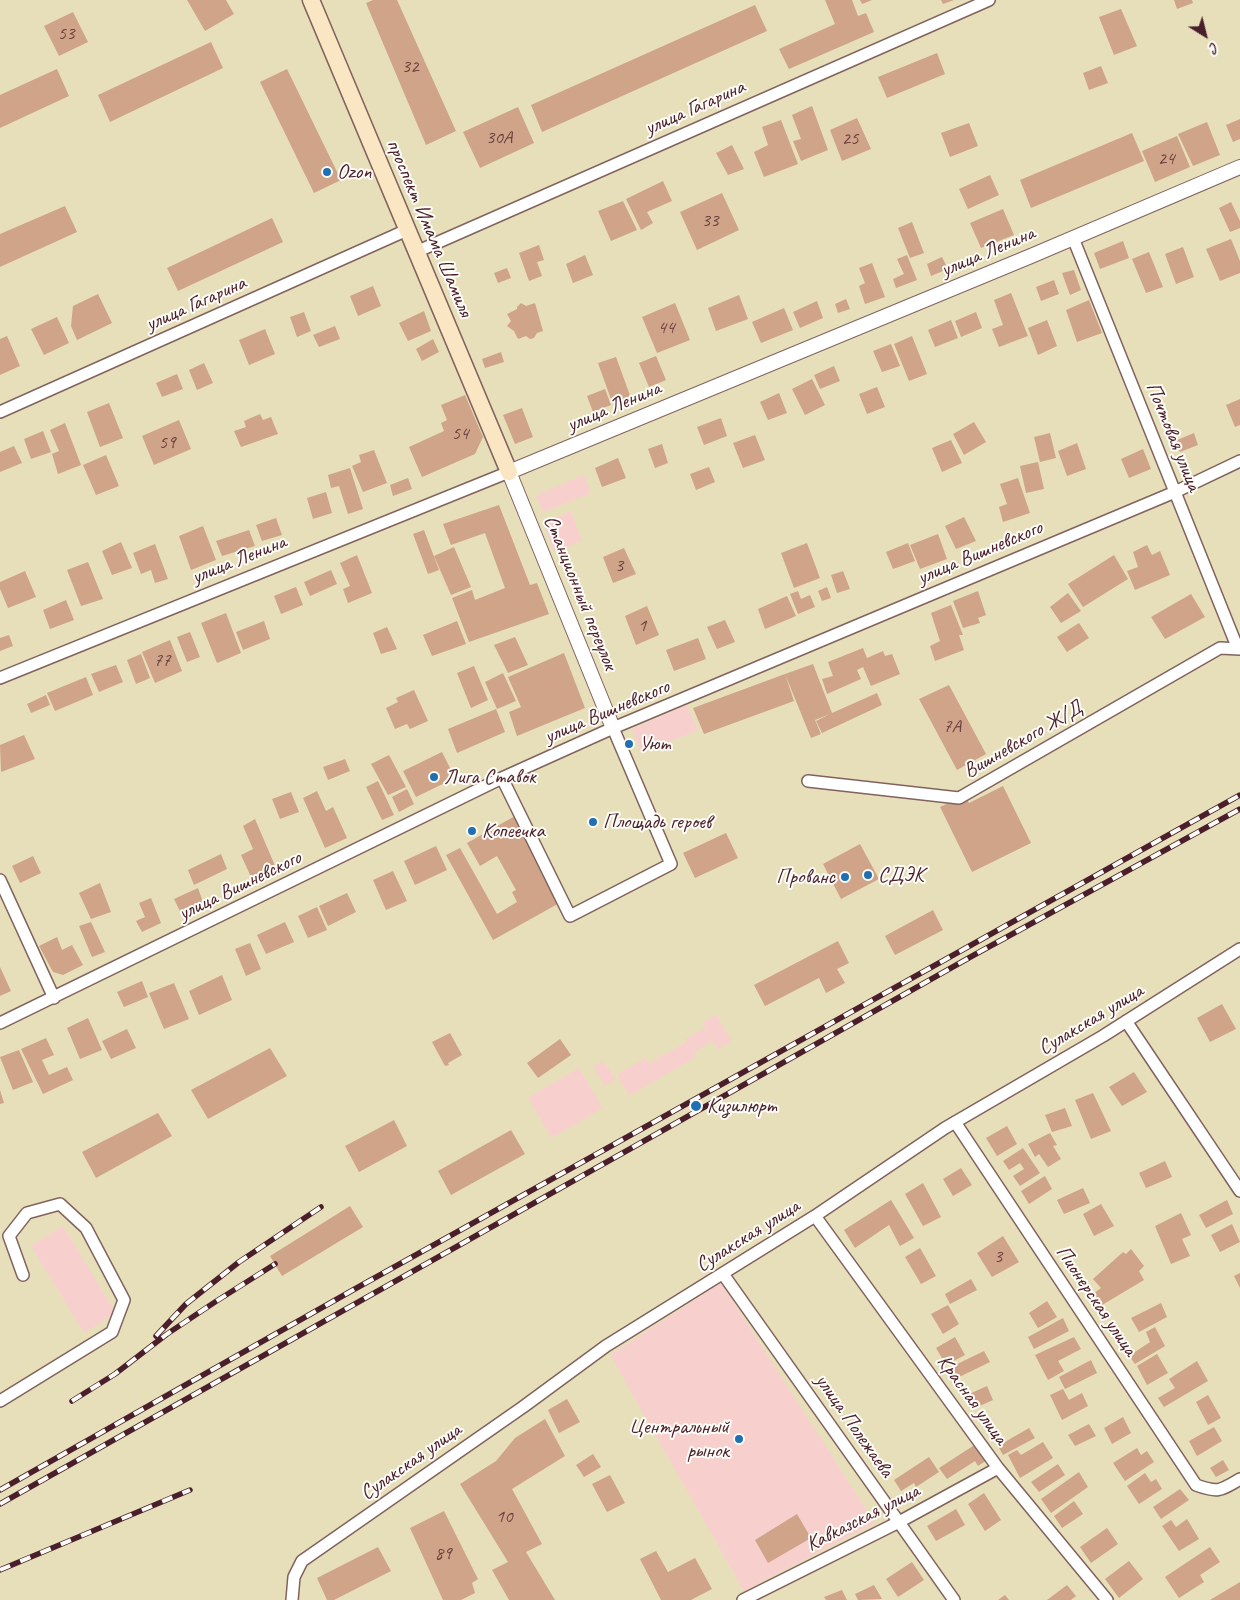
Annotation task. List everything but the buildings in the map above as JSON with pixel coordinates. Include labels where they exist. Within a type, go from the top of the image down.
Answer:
[{"type":"main road","name":"проспект Имама Шамиля","points":[[311,0],[510,472]]},
{"type":"street","name":"улица Гагарина","points":[[416,252],[989,0]]},
{"type":"street","name":"улица Ленина","points":[[0,678],[510,472],[1240,167]]},
{"type":"street","name":"улица Гагарина","points":[[0,412],[407,230]]},
{"type":"street","name":"Почтовая улица","points":[[1073,238],[1239,649]]},
{"type":"street","name":"улица Вишневского","points":[[0,1023],[502,778],[613,728],[1175,492],[1240,460]]},
{"type":"street","name":"Станционный переулок","points":[[510,472],[613,728]]},
{"type":"street","name":"Вишневского Ж/Д","points":[[808,782],[959,798],[1220,648],[1239,649]]},
{"type":"street","points":[[502,778],[570,916],[671,864],[613,728]]},
{"type":"street","points":[[0,880],[54,998]]},
{"type":"street","name":"Сулакская улица","points":[[292,1600],[294,1577],[302,1561],[606,1346],[815,1216],[955,1122],[1126,1021],[1240,949]]},
{"type":"street","points":[[1126,1021],[1240,1191]]},
{"type":"street","name":"Пионерская улица","points":[[955,1122],[1196,1485],[1212,1491],[1226,1488],[1240,1479]]},
{"type":"street","points":[[0,1401],[112,1332],[124,1300],[86,1228],[60,1204],[28,1213],[9,1236],[23,1275]]},
{"type":"street","name":"Красная улица","points":[[815,1216],[998,1468],[1107,1600]]},
{"type":"street","name":"улица Полежаева","points":[[723,1274],[954,1600]]},
{"type":"street","name":"Кавказская улица","points":[[743,1600],[899,1522],[998,1468]]},
{"type":"shaded area","points":[[584,475],[591,493],[543,512],[536,495]]},
{"type":"shaded area","points":[[571,511],[582,541],[554,552],[543,523]]},
{"type":"shaded area","points":[[687,705],[698,730],[641,753],[632,729]]},
{"type":"shaded area","points":[[716,1014],[732,1041],[718,1049],[713,1041],[694,1052],[696,1057],[629,1096],[617,1075],[645,1058],[649,1063],[687,1042],[685,1039],[706,1027],[703,1022]]},
{"type":"shaded area","points":[[603,1060],[616,1080],[605,1086],[593,1067]]},
{"type":"shaded area","points":[[579,1068],[603,1108],[552,1138],[528,1098]]},
{"type":"shaded area","points":[[63,1226],[116,1313],[84,1333],[31,1246]]},
{"type":"shaded area","name":"Центральный рынок","points":[[721,1283],[875,1523],[744,1591],[610,1355]]},
{"type":"railway","points":[[0,1490],[353,1290],[1240,795]]},
{"type":"railway","points":[[0,1504],[974,955],[1240,809]]},
{"type":"railway","points":[[156,1336],[186,1304],[239,1262],[321,1207]]},
{"type":"railway","points":[[72,1401],[115,1374],[167,1334],[275,1264]]},
{"type":"railway","points":[[0,1570],[190,1490]]},
{"type":"place","name":"Ozon","points":[[327,172]]},
{"type":"place","name":"Уют","points":[[629,744]]},
{"type":"place","name":"Лига Ставок","points":[[434,777]]},
{"type":"place","name":"Площадь героев","points":[[593,822]]},
{"type":"place","name":"Копеечка","points":[[472,831]]},
{"type":"place","name":"СДЭК","points":[[868,875]]},
{"type":"place","name":"Прованс","points":[[845,877]]},
{"type":"place","name":"Кизилюрт","points":[[696,1106]]},
{"type":"place","name":"Центральный рынок","points":[[739,1439]]}]
